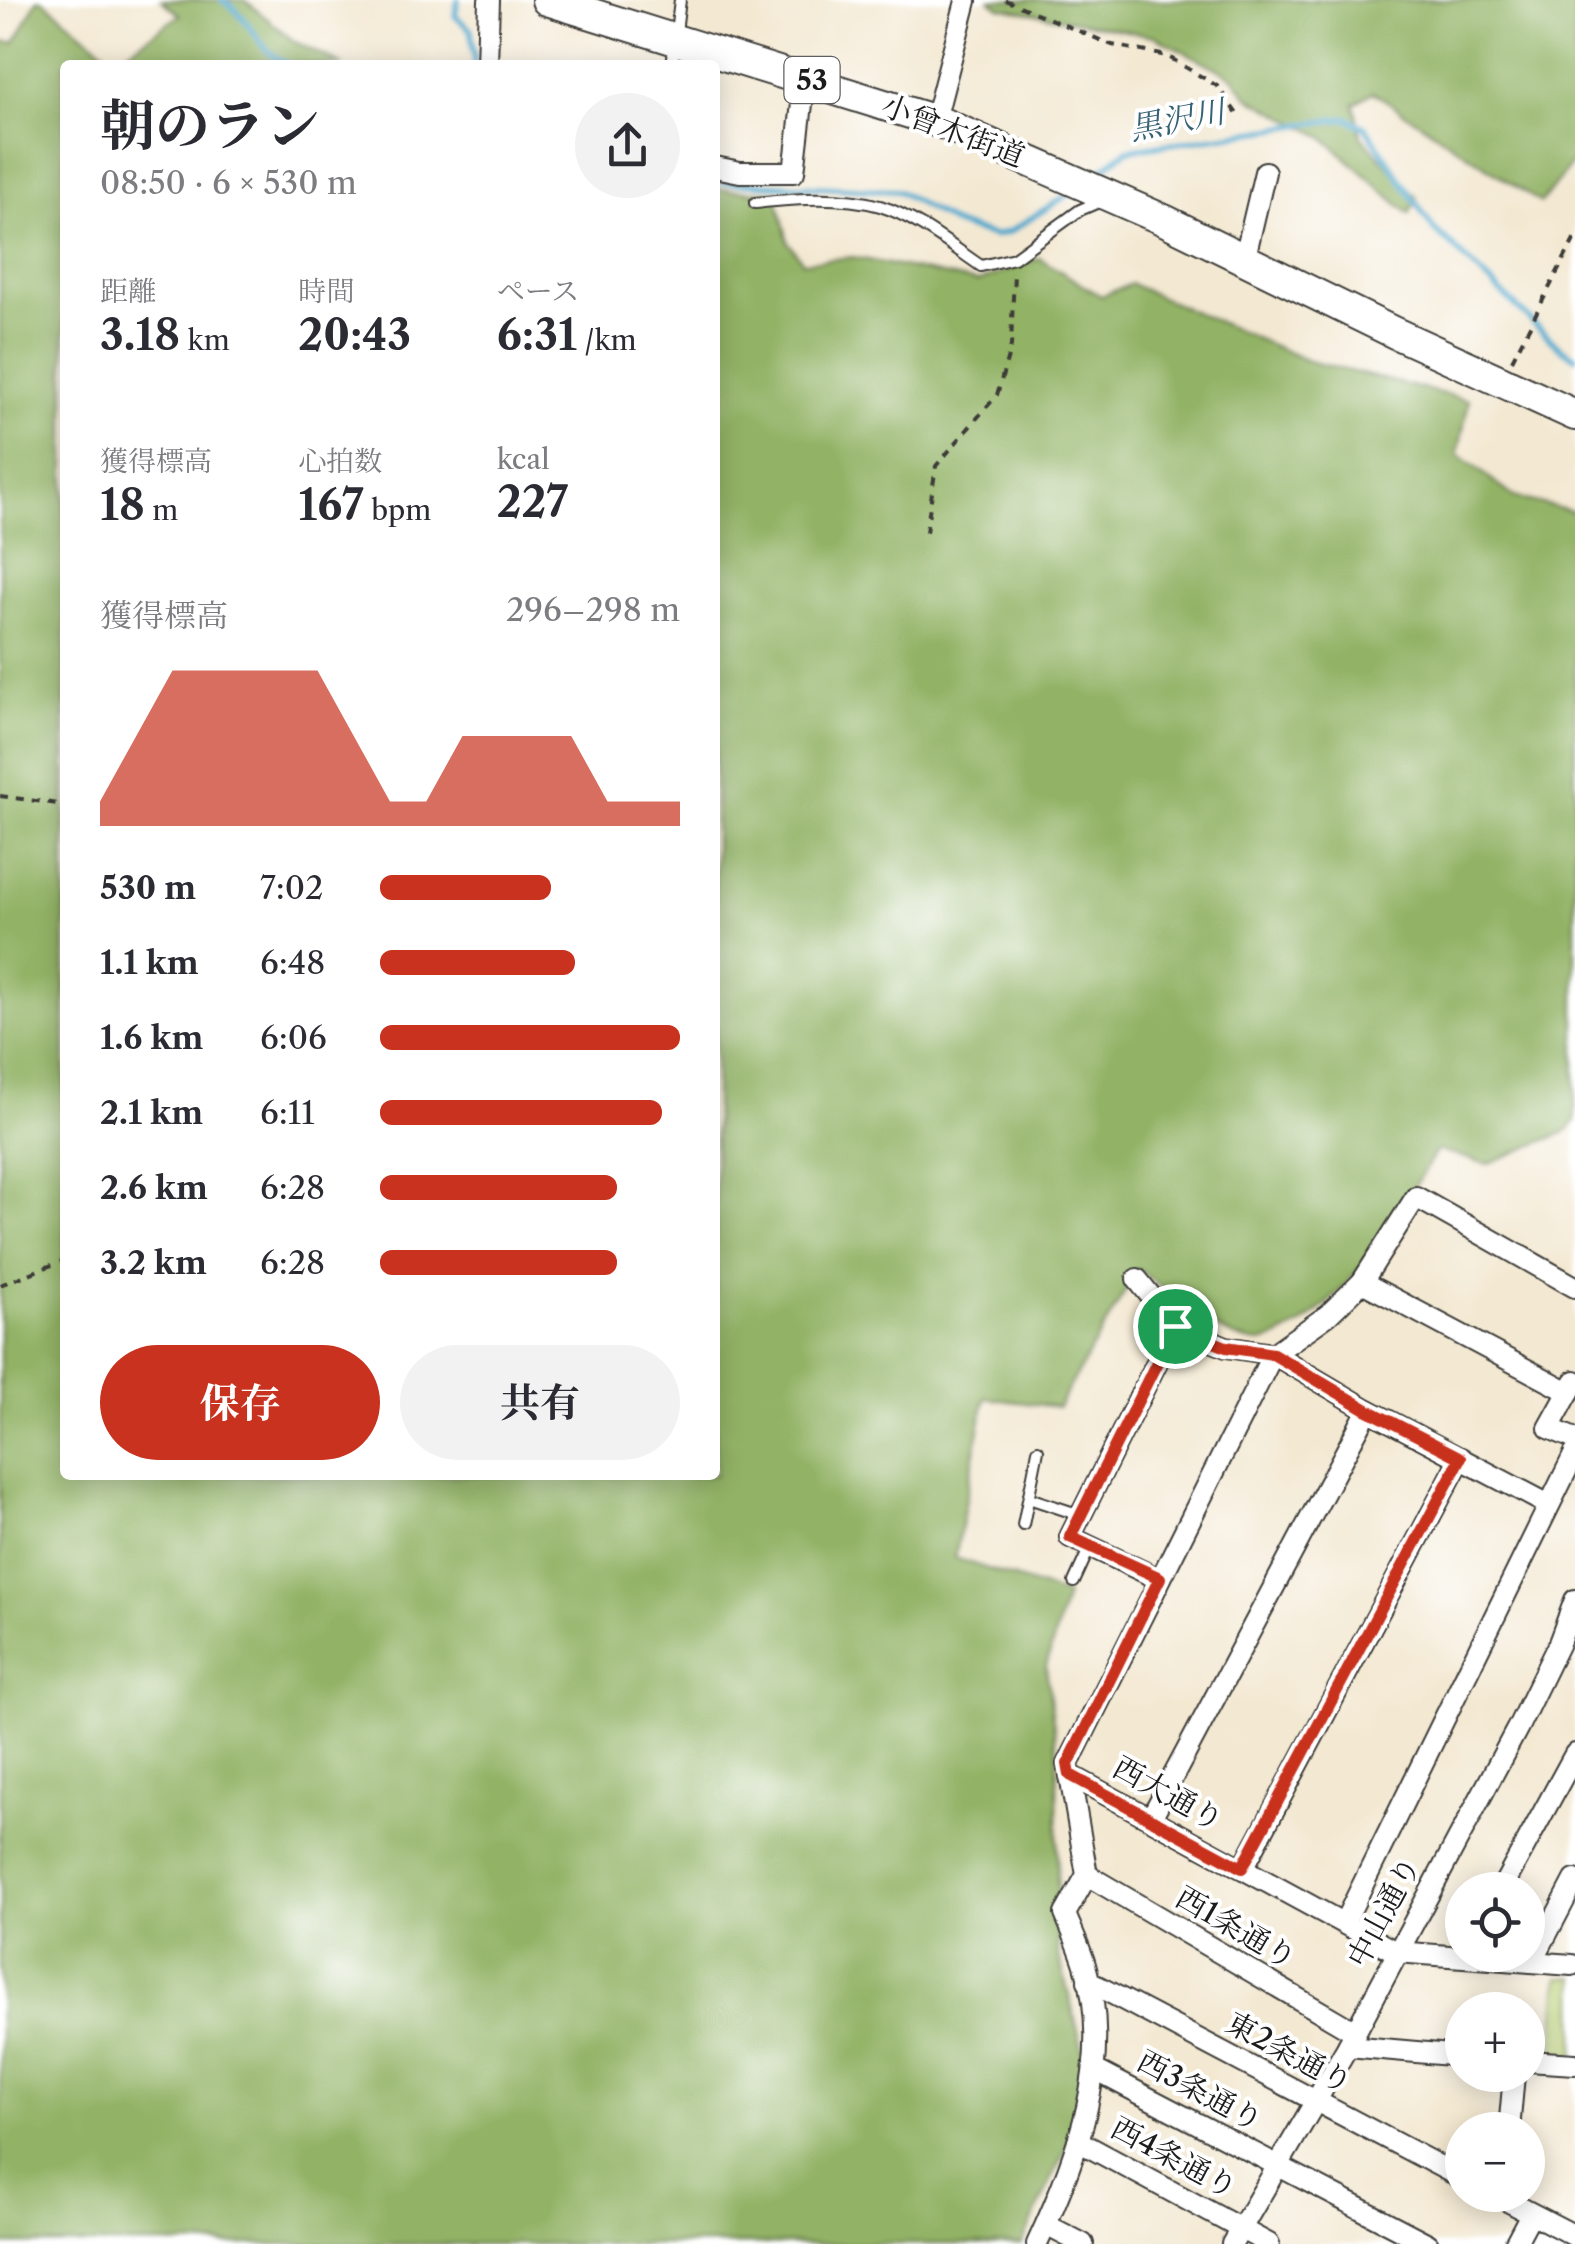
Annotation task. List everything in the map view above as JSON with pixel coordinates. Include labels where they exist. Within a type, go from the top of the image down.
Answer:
[{"type":"main road","name":"小曾木街道","points":[[547,0],[674,52],[714,60]]},
{"type":"main road","name":"小曾木街道","points":[[720,61],[805,78],[935,120],[1093,188],[1575,415]]},
{"type":"street","points":[[487,60],[490,0]]},
{"type":"street","points":[[935,120],[966,1]]},
{"type":"street","points":[[720,168],[794,172],[805,78]]},
{"type":"street","points":[[1244,261],[1264,172]]},
{"type":"street","points":[[1083,2244],[1042,2234],[1078,2141],[1097,2060],[1088,1981],[1065,1914],[1087,1875],[1068,1764],[1273,1354],[1328,1315],[1362,1282],[1416,1197],[1575,1287]]},
{"type":"street","points":[[1136,1279],[1175,1326],[1226,1347],[1273,1354],[1368,1410],[1548,1505]]},
{"type":"street","points":[[1362,1282],[1572,1387],[1549,1428],[1575,1439]]},
{"type":"street","points":[[1160,1578],[1070,1537],[1175,1326]]},
{"type":"street","points":[[1150,1818],[1368,1410]]},
{"type":"street","points":[[1344,1923],[1575,1454]]},
{"type":"street","points":[[1242,1868],[1461,1458]]},
{"type":"street","name":"中山通り","points":[[1237,2236],[1352,2039],[1518,1726],[1575,1600]]},
{"type":"street","points":[[1511,1872],[1575,1754]]},
{"type":"street","name":"西大通り","points":[[1070,1775],[1396,1952]]},
{"type":"street","name":"西1条通り","points":[[1087,1875],[1352,2039]]},
{"type":"street","points":[[1545,1937],[1575,1880]]},
{"type":"street","points":[[1396,1952],[1445,1955]]},
{"type":"street","points":[[1545,1963],[1572,1965]]},
{"type":"street","name":"東2条通り","points":[[1088,1981],[1445,2169]]},
{"type":"street","points":[[1352,2039],[1445,2053]]},
{"type":"street","points":[[1545,2061],[1575,2064]]},
{"type":"street","name":"西3条通り","points":[[1095,2070],[1428,2244]]},
{"type":"street","name":"西4条通り","points":[[1078,2141],[1237,2236],[1270,2244]]},
{"type":"street","points":[[1527,2212],[1575,2236]]},
{"type":"street","points":[[1515,2244],[1531,2214]]},
{"type":"lane","points":[[674,52],[680,0]]},
{"type":"lane","points":[[755,203],[822,197],[881,207],[916,223],[981,266],[1014,258],[1080,210],[1093,188]]},
{"type":"lane","points":[[1023,1525],[1038,1450]]},
{"type":"lane","points":[[1029,1498],[1081,1515]]},
{"type":"lane","points":[[1074,1582],[1090,1546]]},
{"type":"path","points":[[1006,0],[1112,45],[1166,56],[1218,86],[1237,114]]},
{"type":"path","points":[[1501,382],[1575,238]]},
{"type":"path","points":[[926,532],[936,466],[998,394],[1011,346],[1014,258]]},
{"type":"path","points":[[0,796],[60,805]]},
{"type":"path","points":[[0,1284],[60,1262]]},
{"type":"green space","points":[[37,0],[43,0],[115,60],[60,60],[60,1480],[720,1480],[720,189],[776,193],[788,242],[803,262],[853,257],[978,282],[1039,258],[1101,296],[1131,284],[1308,361],[1469,400],[1458,454],[1514,497],[1575,512],[1575,1122],[1566,1132],[1487,1164],[1437,1150],[1389,1227],[1350,1279],[1306,1321],[1282,1335],[1261,1343],[1229,1335],[1196,1315],[1138,1269],[1058,1407],[985,1398],[955,1558],[1066,1595],[1046,1667],[1057,1750],[1058,1952],[1085,2058],[1068,2144],[1022,2244],[0,2244],[0,42],[15,42]]},
{"type":"green space","points":[[161,0],[245,0],[295,42],[333,60],[115,60],[180,15]]},
{"type":"green space","points":[[990,0],[1575,0],[1575,159],[1541,203],[1373,92],[1354,104],[1361,136],[1417,198],[1409,214],[1323,137],[1248,97],[1233,77],[1154,36],[999,7]]},
{"type":"green space","points":[[1559,1977],[1575,1977],[1575,2054],[1553,2053]]},
{"type":"waterway","name":"黒沢川","points":[[222,0],[281,60]]},
{"type":"waterway","points":[[458,0],[455,16],[471,30],[474,60]]},
{"type":"waterway","name":"黒沢川","points":[[1093,176],[1128,150],[1347,118],[1366,128],[1433,228],[1559,347],[1575,357]]},
{"type":"waterway","name":"黒沢川","points":[[720,182],[898,191],[956,225],[994,236],[1011,231],[1075,190]]},
{"type":"route","points":[[1175,1326],[1226,1347],[1273,1354],[1368,1410],[1461,1458],[1242,1868],[1070,1775],[1068,1764],[1160,1578],[1070,1537],[1175,1326]]}]
